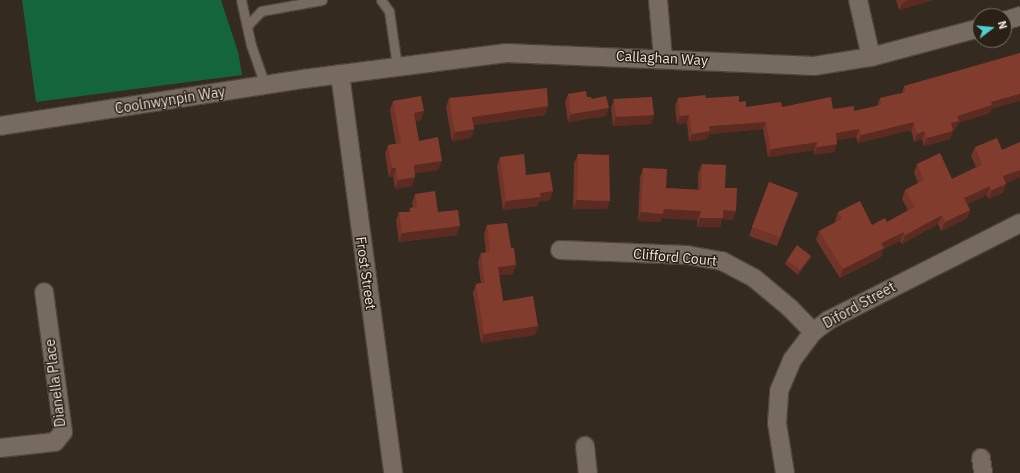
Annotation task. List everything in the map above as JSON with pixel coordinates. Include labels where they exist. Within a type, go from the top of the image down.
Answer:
[{"type":"street","points":[[658,0],[663,58]]},
{"type":"street","points":[[858,0],[871,57]]},
{"type":"street","name":"Callaghan Way","points":[[340,74],[506,53],[663,58],[796,67],[835,64],[871,57],[972,30]]},
{"type":"street","name":"Coolnwynpin Way","points":[[0,126],[340,74]]},
{"type":"street","name":"Frost Street","points":[[340,74],[393,473]]},
{"type":"street","name":"Diford Street","points":[[785,473],[777,423],[780,391],[792,360],[813,332],[829,320],[1020,223]]},
{"type":"street","name":"Clifford Court","points":[[560,250],[687,255],[722,261],[754,278],[790,308],[813,332]]},
{"type":"street","name":"Dianella Place","points":[[0,448],[55,442],[62,432],[44,292]]},
{"type":"street","points":[[585,446],[588,473]]},
{"type":"lane","points":[[241,0],[248,25],[251,45],[265,85]]},
{"type":"lane","points":[[248,25],[261,11],[322,0]]},
{"type":"lane","points":[[381,0],[389,11],[397,66]]},
{"type":"green space","points":[[22,0],[221,0],[238,52],[242,75],[36,102]]},
{"type":"building","points":[[1020,53],[1020,94],[991,102],[992,105],[957,116],[959,121],[951,123],[953,131],[927,138],[925,131],[917,134],[914,122],[861,135],[859,129],[836,133],[837,144],[817,147],[817,142],[771,149],[766,122],[709,126],[710,131],[692,134],[689,115],[680,116],[678,98],[705,95],[706,98],[739,96],[739,102],[746,101],[746,107],[781,102],[782,107],[831,97],[833,109],[854,106],[854,111],[881,105],[880,98],[906,92],[904,86]]},
{"type":"building","points":[[547,88],[548,106],[472,117],[474,129],[455,132],[449,98]]},
{"type":"building","points":[[586,91],[587,97],[591,97],[592,99],[606,96],[609,108],[571,114],[568,94]]},
{"type":"building","points":[[421,96],[424,111],[414,113],[419,141],[438,137],[442,161],[414,165],[415,177],[398,180],[396,168],[392,168],[388,145],[401,143],[393,101]]},
{"type":"building","points":[[652,97],[654,115],[616,117],[614,99]]},
{"type":"building","points":[[997,138],[1002,150],[1020,142],[1020,170],[1003,176],[1006,184],[992,190],[990,186],[964,198],[970,210],[945,222],[942,215],[905,235],[904,232],[881,243],[884,248],[843,269],[819,231],[842,219],[838,212],[860,201],[872,225],[885,218],[887,222],[915,207],[905,190],[924,180],[917,164],[940,153],[952,179],[982,165],[975,147]]},
{"type":"building","points":[[524,154],[526,175],[550,172],[553,191],[540,193],[541,197],[506,201],[500,157]]},
{"type":"building","points":[[578,154],[609,155],[610,201],[577,200]]},
{"type":"building","points":[[702,164],[726,165],[725,188],[737,188],[736,211],[723,210],[723,218],[700,218],[701,211],[664,209],[663,214],[641,212],[643,168],[667,169],[666,188],[701,190]]},
{"type":"building","points":[[769,182],[798,193],[780,237],[752,227]]},
{"type":"building","points":[[435,191],[438,212],[458,210],[460,226],[402,233],[399,212],[411,212],[410,208],[417,207],[415,194]]},
{"type":"building","points":[[507,223],[511,248],[514,248],[516,265],[498,267],[503,301],[533,296],[538,326],[484,334],[476,284],[485,283],[481,253],[490,252],[487,225]]},
{"type":"building","points":[[797,245],[811,256],[800,270],[787,260]]}]
